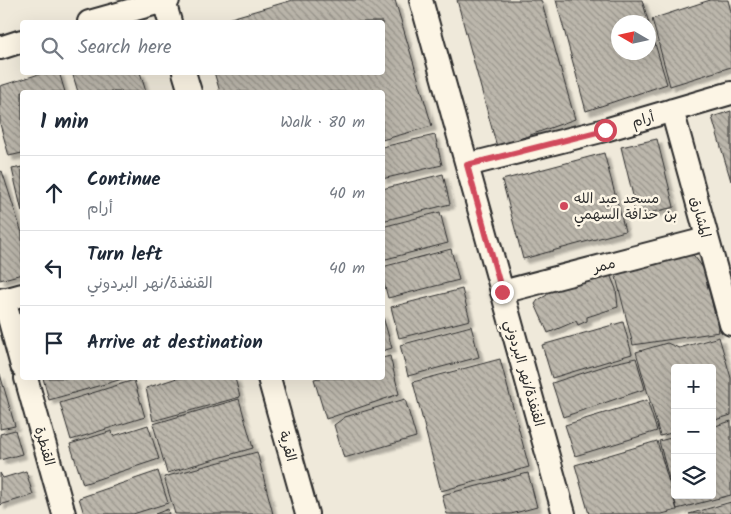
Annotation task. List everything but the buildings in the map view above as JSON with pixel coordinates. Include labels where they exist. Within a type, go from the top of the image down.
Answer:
[{"type":"street","points":[[96,20],[166,0],[170,20]]},
{"type":"street","name":"القنفذة/نهر البردوني","points":[[421,0],[564,514]]},
{"type":"street","points":[[0,48],[20,42]]},
{"type":"street","points":[[185,75],[189,90]]},
{"type":"street","name":"أرام","points":[[467,165],[605,130],[731,93]]},
{"type":"street","name":"المشارق","points":[[672,110],[731,324]]},
{"type":"street","name":"ممر","points":[[502,292],[706,238]]},
{"type":"street","points":[[9,298],[20,356]]},
{"type":"street","name":"القنطرة","points":[[27,380],[64,514]]},
{"type":"street","name":"القرية","points":[[270,380],[307,514]]},
{"type":"place","name":"مسجد عبد الله بن حذافة السهمي","points":[[564,206]]},
{"type":"route","points":[[502,292],[467,165],[605,130]]}]
